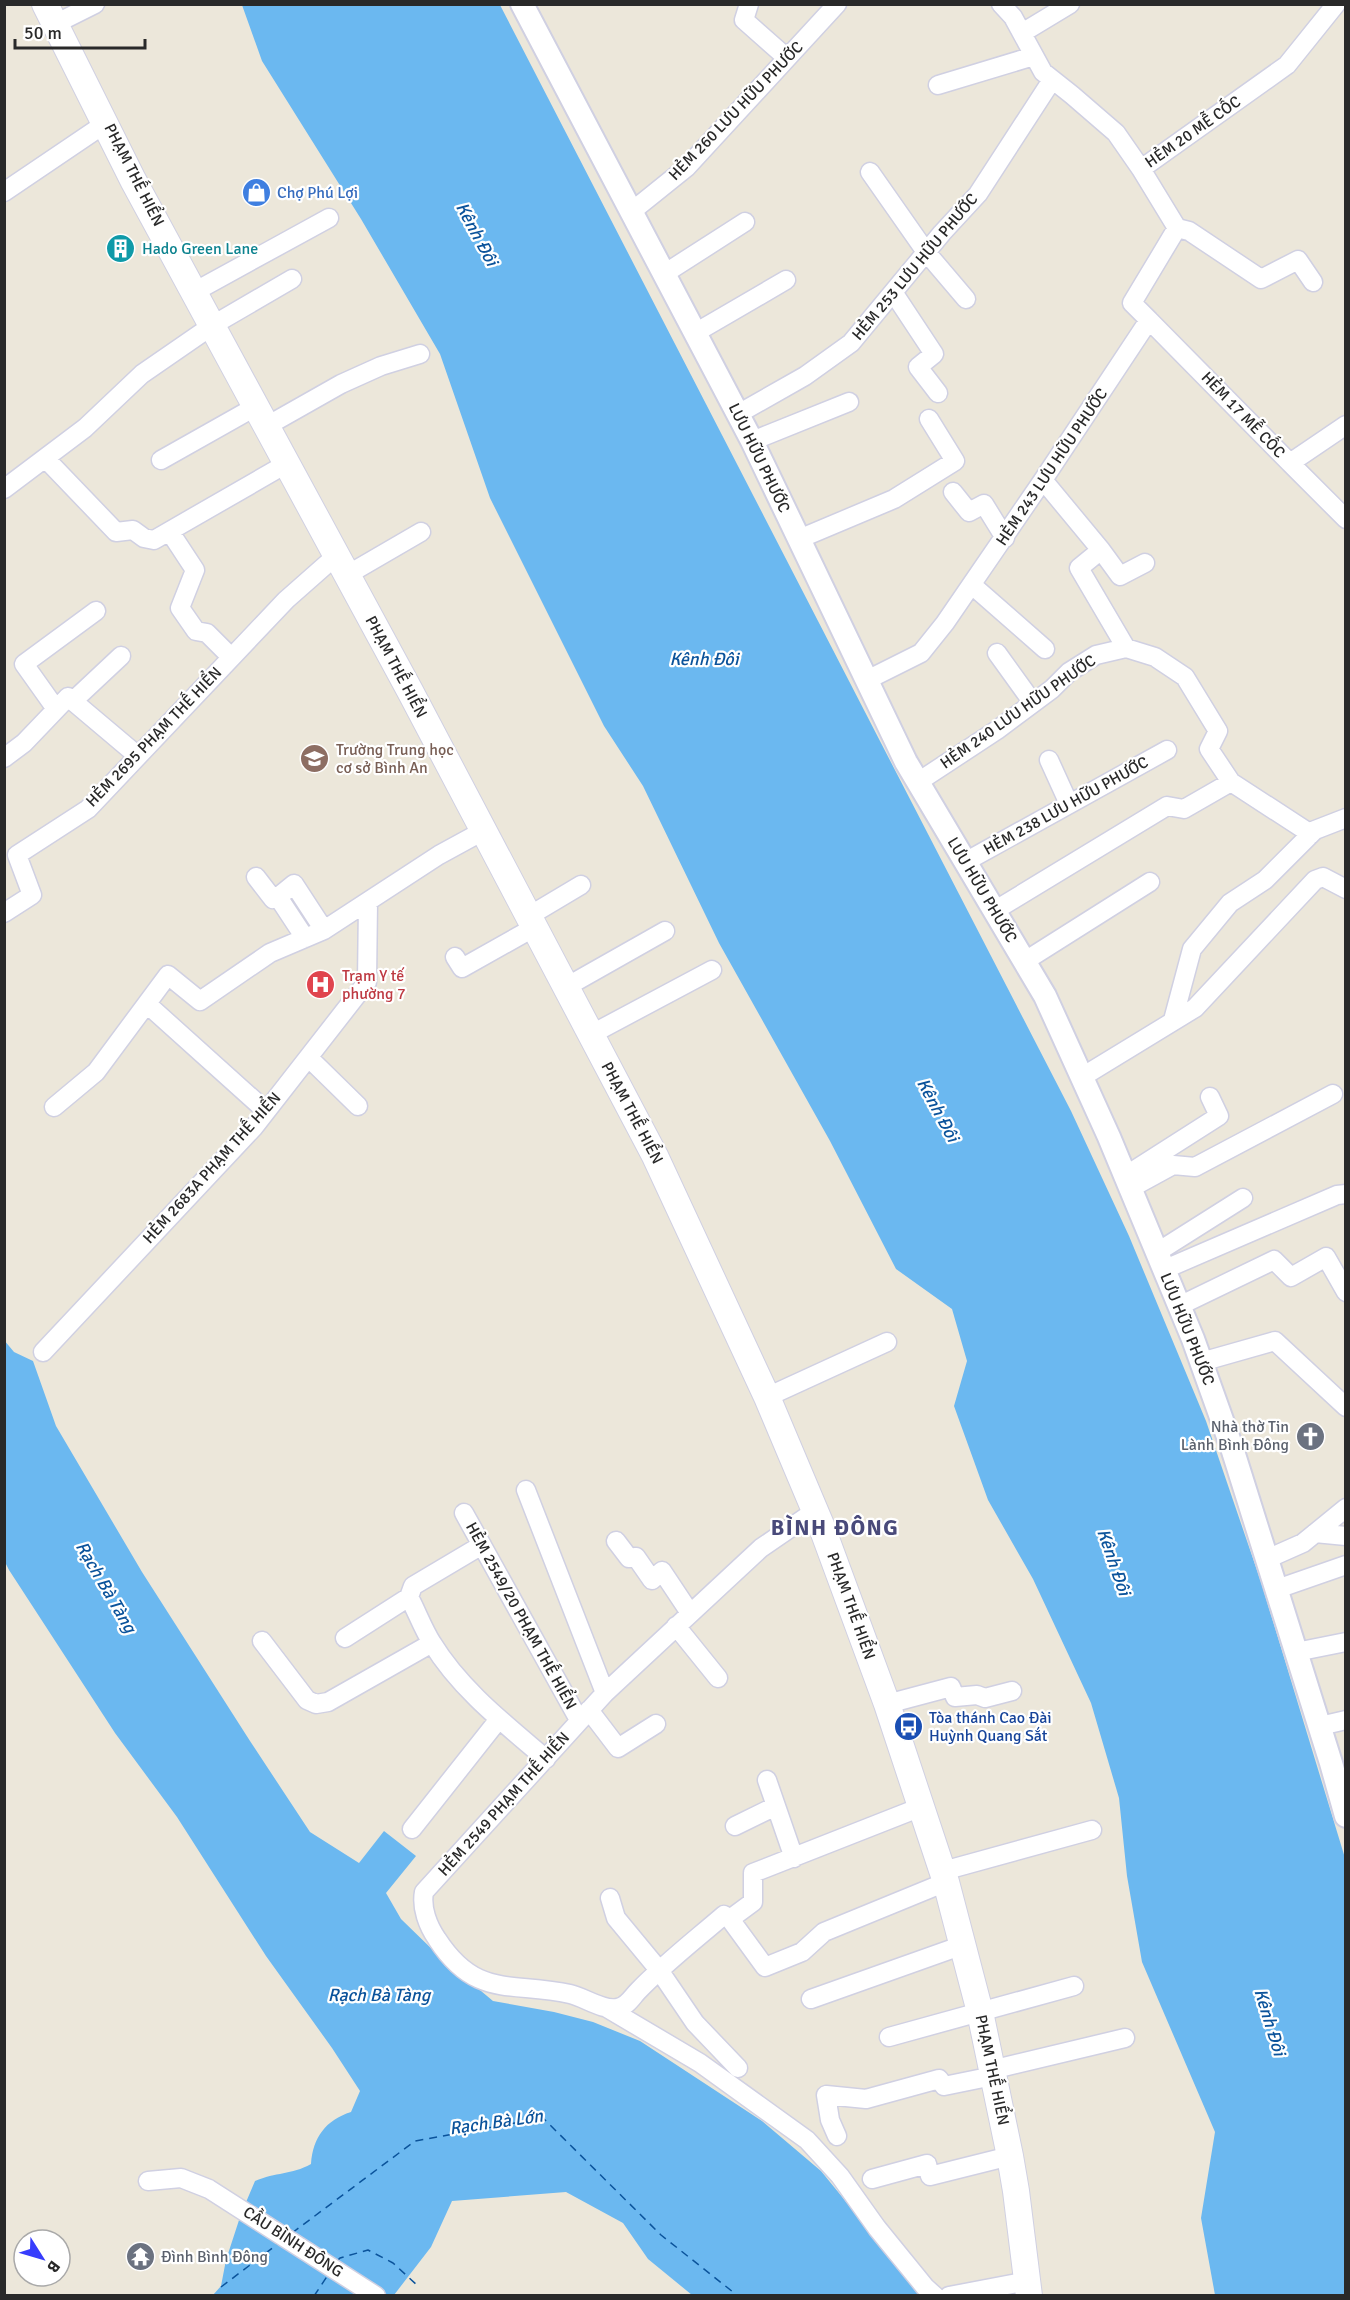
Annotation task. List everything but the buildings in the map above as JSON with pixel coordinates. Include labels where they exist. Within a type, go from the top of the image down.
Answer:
[{"type":"main road","name":"PHẠM THẾ HIỂN","points":[[50,14],[133,180],[342,565],[670,1187],[767,1397],[815,1510],[886,1704],[944,1876],[980,2012],[1010,2156],[1029,2288]]},
{"type":"street","points":[[50,14],[95,4]]},
{"type":"street","name":"LƯU HỮU PHƯỚC","points":[[522,4],[752,441],[906,762],[1045,996],[1082,1077],[1201,1362],[1267,1558],[1344,1802]]},
{"type":"street","points":[[749,4],[744,20],[787,58]]},
{"type":"street","name":"HẺM 260 LƯU HỮU PHƯỚC","points":[[631,212],[687,167],[837,4]]},
{"type":"street","points":[[1001,4],[1013,16],[1042,72],[1116,133],[1141,169]]},
{"type":"street","points":[[1022,33],[1070,4]]},
{"type":"street","name":"HẺM 20 MỄ CỐC","points":[[1177,228],[1141,169],[1287,65],[1336,4]]},
{"type":"street","points":[[938,85],[1034,56]]},
{"type":"street","name":"HẺM 253 LƯU HỮU PHƯỚC","points":[[738,414],[805,376],[851,343],[926,252],[978,194],[1052,80]]},
{"type":"street","points":[[4,192],[106,123]]},
{"type":"street","points":[[870,172],[926,252],[966,299]]},
{"type":"street","points":[[194,291],[328,218]]},
{"type":"street","points":[[664,274],[745,222]]},
{"type":"street","points":[[1149,320],[1132,303],[1177,228],[1189,231],[1261,279],[1298,260],[1313,282]]},
{"type":"street","points":[[4,489],[85,428],[142,374],[213,325],[292,279]]},
{"type":"street","points":[[695,333],[786,280]]},
{"type":"street","points":[[893,292],[934,354],[918,367],[938,393]]},
{"type":"street","name":"HẺM 17 MỄ CỐC","points":[[1149,320],[1290,463],[1346,425]]},
{"type":"street","name":"HẺM 243 LƯU HỮU PHƯỚC","points":[[867,680],[921,653],[1005,538],[1149,320]]},
{"type":"street","points":[[161,460],[381,366],[420,354]]},
{"type":"street","points":[[752,441],[849,402]]},
{"type":"street","points":[[799,539],[894,499],[955,461],[929,419]]},
{"type":"street","points":[[45,458],[116,532],[133,530],[144,538],[154,540],[286,464]]},
{"type":"street","points":[[1290,463],[1346,519]]},
{"type":"street","points":[[1043,480],[1120,576],[1145,563]]},
{"type":"street","points":[[953,492],[969,512],[984,504],[1005,538]]},
{"type":"street","points":[[170,532],[195,570],[180,608],[196,632],[207,633],[231,657]]},
{"type":"street","name":"HẺM 2695 PHẠM THẾ HIỂN","points":[[4,914],[32,895],[11,855],[88,809],[286,600],[342,565],[421,532]]},
{"type":"street","points":[[1101,550],[1079,568],[1126,648],[1155,657],[1185,677],[1218,731],[1209,749],[1231,782],[1311,834]]},
{"type":"street","points":[[972,585],[1046,650]]},
{"type":"street","points":[[56,710],[24,664],[96,611]]},
{"type":"street","name":"HẺM 240 LƯU HỮU PHƯỚC","points":[[918,782],[1033,703],[1069,672],[1096,655],[1126,648]]},
{"type":"street","points":[[998,653],[1033,703]]},
{"type":"street","points":[[74,701],[121,656]]},
{"type":"street","points":[[4,758],[24,742],[68,697],[138,756]]},
{"type":"street","name":"HẺM 238 LƯU HỮU PHƯỚC","points":[[965,862],[1167,750]]},
{"type":"street","points":[[1049,760],[1069,804]]},
{"type":"street","points":[[994,910],[1167,806],[1184,809],[1231,782]]},
{"type":"street","points":[[1173,1020],[1192,949],[1230,903],[1265,880],[1315,830],[1346,818]]},
{"type":"street","points":[[54,1107],[96,1072],[168,975],[200,1001],[270,952],[324,930],[439,855],[483,831]]},
{"type":"street","points":[[256,877],[273,899],[294,884],[324,930]]},
{"type":"street","points":[[1082,1077],[1195,1008],[1315,880],[1323,877],[1346,889]]},
{"type":"street","points":[[1025,962],[1150,882]]},
{"type":"street","points":[[455,957],[462,968],[532,922],[581,885]]},
{"type":"street","points":[[278,897],[305,938]]},
{"type":"street","name":"HẺM 2683A PHẠM THẾ HIỂN","points":[[43,1352],[266,1111],[367,982],[368,902]]},
{"type":"street","points":[[566,987],[665,931]]},
{"type":"street","points":[[590,1035],[712,970]]},
{"type":"street","points":[[147,1004],[266,1111]]},
{"type":"street","points":[[309,1058],[358,1106]]},
{"type":"street","points":[[1127,1183],[1173,1165],[1195,1167],[1333,1094]]},
{"type":"street","points":[[1127,1183],[1219,1116],[1210,1098]]},
{"type":"street","points":[[1159,1262],[1337,1195],[1346,1194]]},
{"type":"street","points":[[1159,1262],[1243,1198]]},
{"type":"street","points":[[1179,1306],[1274,1260],[1291,1277],[1326,1257],[1346,1292]]},
{"type":"street","points":[[1201,1362],[1275,1341],[1346,1407]]},
{"type":"street","points":[[767,1397],[887,1342]]},
{"type":"street","points":[[526,1490],[605,1693]]},
{"type":"street","points":[[1267,1558],[1303,1543],[1346,1508]]},
{"type":"street","name":"HẺM 2549 PHẠM THẾ HIỂN","points":[[815,1510],[761,1548],[605,1693],[424,1892],[423,1906],[435,1937],[447,1954],[471,1976],[494,1985],[569,1994],[607,2008],[700,2063],[807,2140],[840,2176],[925,2288],[935,2295]]},
{"type":"street","name":"HẺM 2549/20 PHẠM THẾ HIỂN","points":[[464,1513],[584,1715],[618,1748],[657,1724]]},
{"type":"street","points":[[1315,1533],[1346,1536]]},
{"type":"street","points":[[616,1541],[629,1558],[636,1557],[652,1580],[662,1571],[690,1613]]},
{"type":"street","points":[[482,1545],[413,1586],[410,1597],[432,1643],[460,1681],[499,1719],[546,1758]]},
{"type":"street","points":[[1276,1589],[1346,1565]]},
{"type":"street","points":[[345,1638],[410,1597]]},
{"type":"street","points":[[676,1626],[718,1678]]},
{"type":"street","points":[[262,1641],[307,1700],[316,1704],[328,1702],[432,1643]]},
{"type":"street","points":[[1296,1652],[1346,1642]]},
{"type":"street","points":[[886,1704],[951,1687],[955,1697],[977,1695],[985,1698],[1012,1691]]},
{"type":"street","points":[[412,1829],[499,1719]]},
{"type":"street","points":[[1320,1726],[1346,1720]]},
{"type":"street","points":[[766,1780],[794,1858]]},
{"type":"street","points":[[735,1826],[776,1806]]},
{"type":"street","points":[[730,1919],[753,1902],[753,1873],[921,1808]]},
{"type":"street","points":[[607,2008],[617,2009],[625,2005],[659,1970],[724,1915],[730,1919],[765,1967],[802,1952],[824,1932],[944,1876],[1092,1830]]},
{"type":"street","points":[[610,1898],[616,1918],[659,1970],[695,2024],[738,2068]]},
{"type":"street","points":[[811,1999],[963,1945]]},
{"type":"street","points":[[889,2037],[1074,1986]]},
{"type":"street","points":[[837,2136],[830,2120],[826,2095],[866,2099],[939,2079],[944,2086],[1125,2038]]},
{"type":"street","points":[[872,2179],[927,2164],[930,2176],[1010,2156]]},
{"type":"street","name":"CẦU BÌNH ĐÔNG","points":[[148,2181],[182,2178],[209,2189],[376,2295]]},
{"type":"street","points":[[949,2295],[1029,2288]]},
{"type":"water","name":"Kênh Đôi","points":[[242,5],[500,5],[1071,1111],[1129,1236],[1206,1421],[1261,1582],[1345,1858],[1345,2295],[1215,2295],[1201,2218],[1215,2132],[1142,1962],[1127,1876],[1119,1798],[1091,1703],[1033,1579],[988,1500],[954,1406],[967,1361],[952,1309],[896,1269],[830,1141],[719,943],[643,786],[604,726],[490,498],[440,354],[361,219],[262,61]]},
{"type":"water","points":[[4,1340],[14,1352],[33,1361],[56,1426],[142,1572],[310,1832],[359,1863],[384,1831],[416,1856],[386,1893],[401,1919],[438,1955],[493,2001],[593,2022],[640,2041],[762,2121],[821,2171],[922,2295],[692,2295],[648,2259],[623,2223],[566,2192],[452,2201],[431,2247],[394,2295],[213,2295],[221,2286],[226,2260],[255,2181],[311,2164],[312,2154],[322,2131],[334,2120],[351,2112],[360,2091],[266,1956],[177,1817],[115,1733],[4,1560]]},
{"type":"ferry route","points":[[292,2233],[415,2141],[543,2118],[661,2235],[738,2296]]},
{"type":"ferry route","points":[[221,2287],[279,2243]]},
{"type":"ferry route","points":[[337,2261],[340,2258],[368,2250],[393,2263],[418,2286]]},
{"type":"ferry route","points":[[314,2296],[328,2275]]},
{"type":"place","name":"Chợ Phú Lợi","points":[[256,193]]},
{"type":"place","name":"Hado Green Lane","points":[[121,249]]},
{"type":"place","name":"Trường Trung học cơ sở Bình An","points":[[315,759]]},
{"type":"place","name":"Trạm Y tế phường 7","points":[[321,985]]},
{"type":"place","name":"Nhà thờ Tin Lành Bình Đông","points":[[1310,1436]]},
{"type":"place","name":"Tòa thánh Cao Đài Huỳnh Quang Sắt","points":[[908,1727]]},
{"type":"place","name":"Đình Bình Đông","points":[[140,2257]]},
{"type":"district","name":"BÌNH ĐÔNG","points":[[835,1527]]},
{"type":"water label","name":"Rạch Bà Tàng","points":[[106,1587]]},
{"type":"water label","name":"Rạch Bà Tàng","points":[[379,1995]]},
{"type":"water label","name":"Rạch Bà Lớn","points":[[496,2122]]}]
